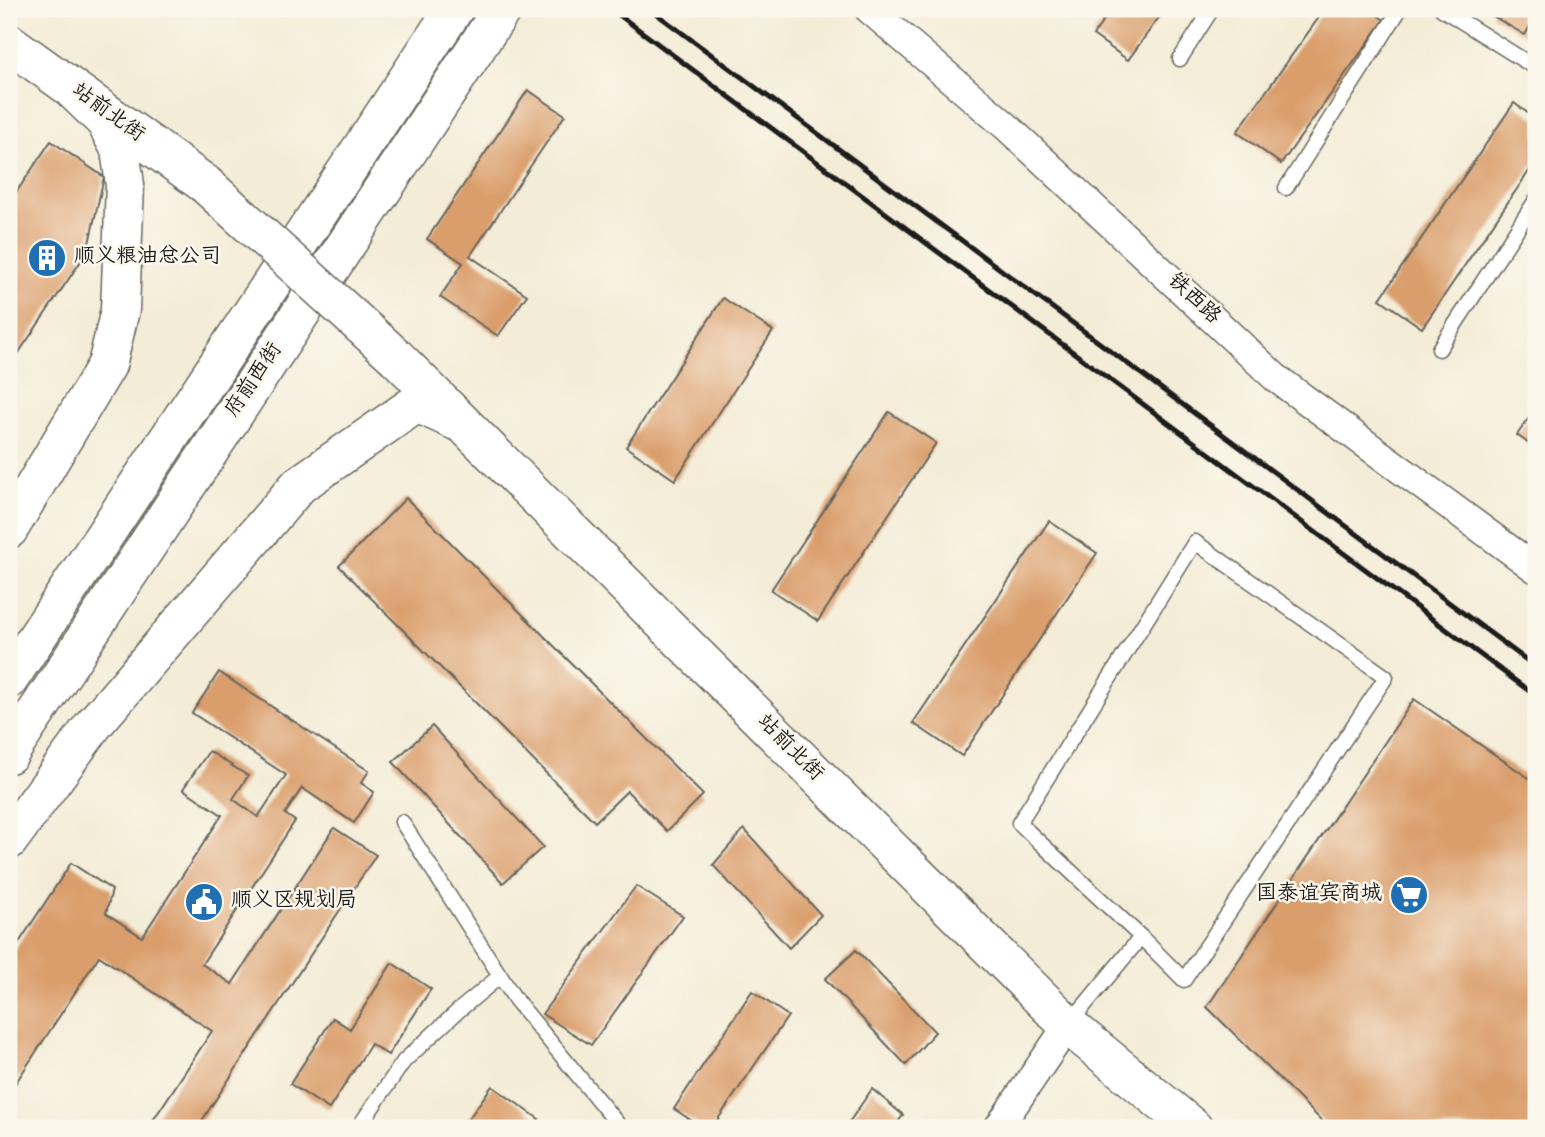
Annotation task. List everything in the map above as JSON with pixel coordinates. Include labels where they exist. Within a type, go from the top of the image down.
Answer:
[{"type":"main road","name":"府前西街","points":[[9,679],[454,9]]},
{"type":"main road","name":"府前西街","points":[[9,754],[502,9]]},
{"type":"main road","name":"站前北街","points":[[9,43],[205,184],[396,358],[1068,1025],[1193,1128]]},
{"type":"main road","points":[[9,529],[107,365],[120,310],[125,186],[120,149],[105,121],[74,90]]},
{"type":"main road","points":[[9,840],[94,724],[299,485],[417,403],[463,425]]},
{"type":"street","name":"铁西路","points":[[869,9],[1006,126],[1276,378],[1536,569]]},
{"type":"street","points":[[998,1128],[1068,1025]]},
{"type":"lane","points":[[1180,59],[1212,9]]},
{"type":"lane","points":[[1286,188],[1401,9]]},
{"type":"lane","points":[[1442,9],[1536,68]]},
{"type":"lane","points":[[1439,349],[1536,200]]},
{"type":"lane","points":[[1195,542],[1386,677],[1184,980],[1141,937],[1019,823],[1195,542]]},
{"type":"lane","points":[[402,822],[514,999],[621,1128]]},
{"type":"lane","points":[[1068,1025],[1141,937]]},
{"type":"lane","points":[[358,1128],[404,1060],[500,976]]},
{"type":"building","points":[[1112,9],[1165,9],[1128,60],[1093,35]]},
{"type":"building","points":[[1325,9],[1369,9],[1384,20],[1281,164],[1237,132]]},
{"type":"building","points":[[1495,9],[1536,9],[1536,16],[1525,35],[1491,15]]},
{"type":"building","points":[[528,90],[565,115],[470,256],[527,295],[498,336],[440,297],[463,263],[427,239]]},
{"type":"building","points":[[1514,103],[1536,119],[1536,161],[1422,328],[1380,299]]},
{"type":"building","name":"顺义粮油总公司","points":[[51,141],[104,177],[87,252],[9,367],[9,262],[15,253],[9,248],[9,203]]},
{"type":"building","points":[[723,298],[773,331],[675,480],[626,447]]},
{"type":"building","points":[[1536,408],[1536,449],[1517,435]]},
{"type":"building","points":[[889,412],[936,443],[818,621],[771,590]]},
{"type":"building","points":[[406,498],[703,795],[667,831],[627,791],[595,822],[339,566]]},
{"type":"building","points":[[1049,521],[1097,553],[962,756],[913,723]]},
{"type":"building","name":"顺义区规划局","points":[[219,672],[369,771],[361,783],[374,792],[354,823],[302,788],[285,814],[295,821],[202,964],[232,984],[334,828],[376,855],[197,1128],[148,1128],[212,1031],[99,956],[11,1090],[9,1089],[9,958],[71,863],[112,890],[106,913],[142,937],[222,815],[183,789],[209,751],[248,776],[233,799],[258,817],[286,775],[192,713]]},
{"type":"building","name":"国泰谊宾商城","points":[[1414,699],[1536,783],[1536,1128],[1329,1128],[1207,1007]]},
{"type":"building","points":[[432,726],[543,847],[503,883],[393,762]]},
{"type":"building","points":[[744,829],[821,915],[789,948],[713,865]]},
{"type":"building","points":[[636,886],[683,916],[591,1045],[542,1014]]},
{"type":"building","points":[[856,950],[935,1032],[906,1065],[825,979]]},
{"type":"building","points":[[392,963],[431,989],[388,1055],[371,1044],[329,1109],[290,1084],[333,1018],[350,1029]]},
{"type":"building","points":[[752,991],[788,1016],[712,1128],[703,1128],[674,1109]]},
{"type":"building","points":[[492,1086],[539,1119],[533,1128],[462,1128]]},
{"type":"building","points":[[872,1089],[903,1115],[894,1128],[845,1128]]},
{"type":"railway","points":[[611,9],[1536,696]]},
{"type":"railway","points":[[650,9],[1536,667]]},
{"type":"place","name":"顺义粮油总公司","points":[[47,258]]},
{"type":"place","name":"国泰谊宾商城","points":[[1409,895]]},
{"type":"place","name":"顺义区规划局","points":[[204,902]]}]
